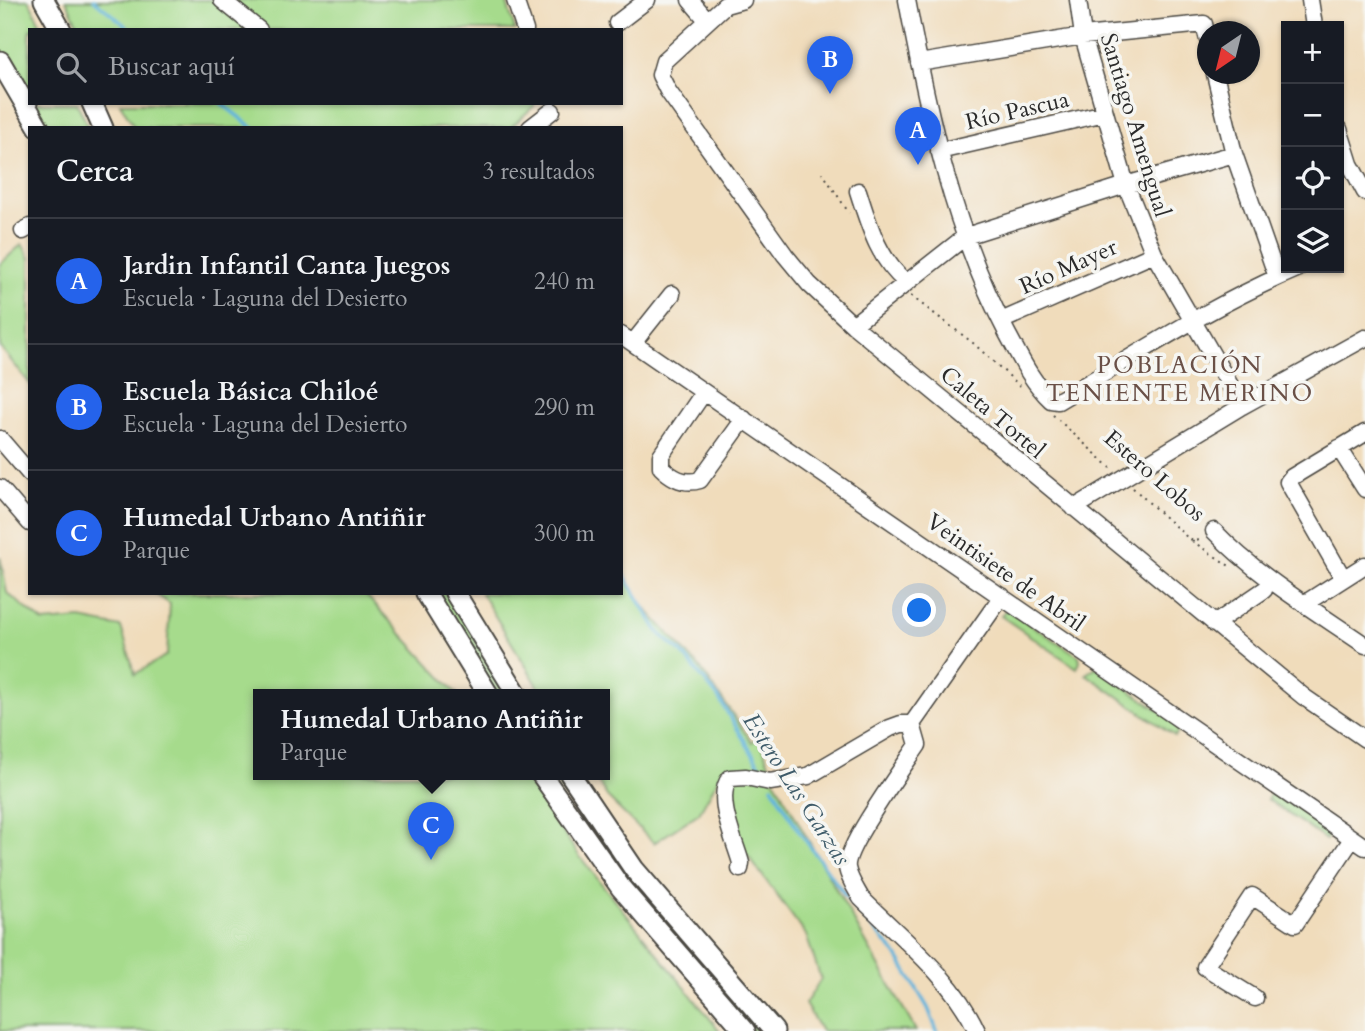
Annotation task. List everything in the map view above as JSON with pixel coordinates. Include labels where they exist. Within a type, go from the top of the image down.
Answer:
[{"type":"main road","points":[[44,0],[60,28]]},
{"type":"main road","points":[[0,61],[38,126]]},
{"type":"main road","points":[[93,105],[102,126]]},
{"type":"main road","points":[[427,595],[485,689]]},
{"type":"main road","points":[[456,595],[514,689]]},
{"type":"main road","points":[[545,780],[634,905],[745,1031]]},
{"type":"main road","points":[[574,780],[634,869],[774,1031]]},
{"type":"street","points":[[222,0],[257,28]]},
{"type":"street","points":[[515,0],[524,28]]},
{"type":"street","points":[[617,23],[646,0]]},
{"type":"street","points":[[690,0],[707,20],[725,5],[743,0]]},
{"type":"street","points":[[907,0],[939,151],[981,279],[1001,321],[1048,404],[1058,401],[1194,321],[1287,273]]},
{"type":"street","name":"Santiago Amengual","points":[[1078,0],[1083,36],[1126,185],[1154,254],[1242,406]]},
{"type":"street","points":[[1310,0],[1313,21]]},
{"type":"street","name":"Caleta Tortel","points":[[707,20],[664,61],[660,75],[675,102],[785,255],[809,284],[853,326],[1214,624],[1321,709],[1365,739]]},
{"type":"street","points":[[919,63],[1083,36],[1197,32]]},
{"type":"street","points":[[1217,84],[1234,154],[1277,277]]},
{"type":"street","points":[[532,126],[550,107],[556,126]]},
{"type":"street","name":"Río Pascua","points":[[939,151],[1105,113]]},
{"type":"street","points":[[1344,145],[1350,164],[1365,192]]},
{"type":"street","points":[[853,326],[966,236],[1234,154]]},
{"type":"street","points":[[858,191],[873,237],[903,284]]},
{"type":"street","name":"Río Mayer","points":[[1001,321],[1154,254]]},
{"type":"street","points":[[627,339],[672,294]]},
{"type":"street","points":[[1074,508],[1242,406],[1365,338]]},
{"type":"street","name":"Veintisiete de Abril","points":[[627,339],[1359,843]]},
{"type":"street","points":[[704,392],[662,455],[661,467],[673,478],[689,482],[700,480],[744,419]]},
{"type":"street","points":[[1343,578],[1288,482],[1365,433]]},
{"type":"street","points":[[0,439],[28,472]]},
{"type":"street","points":[[1339,449],[1365,489]]},
{"type":"street","points":[[0,488],[28,521]]},
{"type":"street","name":"Estero Lobos","points":[[1214,531],[1234,550],[1304,604],[1365,645]]},
{"type":"street","points":[[1304,604],[1365,565]]},
{"type":"street","points":[[1214,624],[1264,590]]},
{"type":"street","points":[[912,724],[1002,596]]},
{"type":"street","points":[[740,869],[741,863],[723,802],[723,792],[730,778],[746,777],[770,782],[797,779],[826,767],[890,728],[912,724]]},
{"type":"street","points":[[912,724],[918,745],[857,837],[846,867],[852,884],[862,898],[945,984],[965,1010],[976,1031]]},
{"type":"street","points":[[1255,998],[1205,967],[1252,896],[1295,923],[1359,843]]},
{"type":"path","points":[[822,172],[850,215]]},
{"type":"path","points":[[903,284],[910,296],[973,343],[1023,388]]},
{"type":"path","name":"Estero Lobos","points":[[1048,404],[1189,538],[1199,541],[1214,531]]},
{"type":"green space","points":[[0,0],[29,0],[42,28],[28,28],[28,97],[0,50]]},
{"type":"green space","points":[[66,0],[506,0],[514,28],[79,28]]},
{"type":"green space","points":[[33,105],[78,105],[88,126],[45,126]]},
{"type":"green space","points":[[121,105],[534,105],[512,126],[134,126]]},
{"type":"green space","points":[[22,244],[28,254],[28,382],[0,347],[0,264]]},
{"type":"green space","points":[[0,556],[7,593],[43,622],[81,619],[121,627],[135,674],[167,655],[170,604],[157,595],[366,595],[452,689],[253,689],[253,780],[526,780],[580,857],[720,1031],[0,1031]]},
{"type":"green space","points":[[623,575],[645,608],[700,668],[752,742],[759,736],[775,781],[916,1031],[821,1031],[805,1004],[821,979],[806,935],[726,826],[724,769],[699,813],[654,843],[609,799],[597,780],[610,780],[610,689],[540,689],[482,595],[623,595]]},
{"type":"green space","points":[[435,595],[448,595],[506,689],[493,689]]},
{"type":"green space","points":[[1006,609],[1079,656],[1077,668],[1001,616]]},
{"type":"green space","points":[[1096,667],[1182,726],[1175,736],[1086,674]]},
{"type":"green space","points":[[554,780],[567,780],[766,1031],[753,1031],[653,917]]},
{"type":"green space","points":[[1273,790],[1332,830],[1326,840],[1267,799]]},
{"type":"waterway","name":"Estero Las Garzas","points":[[94,0],[129,28]]},
{"type":"waterway","name":"Estero Las Garzas","points":[[224,105],[250,126]]},
{"type":"waterway","name":"Estero Las Garzas","points":[[623,573],[659,633],[682,653],[718,697],[766,776]]},
{"type":"waterway","name":"Estero Las Garzas","points":[[772,786],[799,831],[850,902],[896,954],[928,1008],[937,1031]]},
{"type":"place","name":"Escuela Básica Chiloé","points":[[830,94]]},
{"type":"place","name":"Jardin Infantil Canta Juegos","points":[[918,165]]},
{"type":"place","name":"Humedal Urbano Antiñir","points":[[431,860]]},
{"type":"district","name":"POBLACIÓN TENIENTE MERINO","points":[[1180,379]]}]
